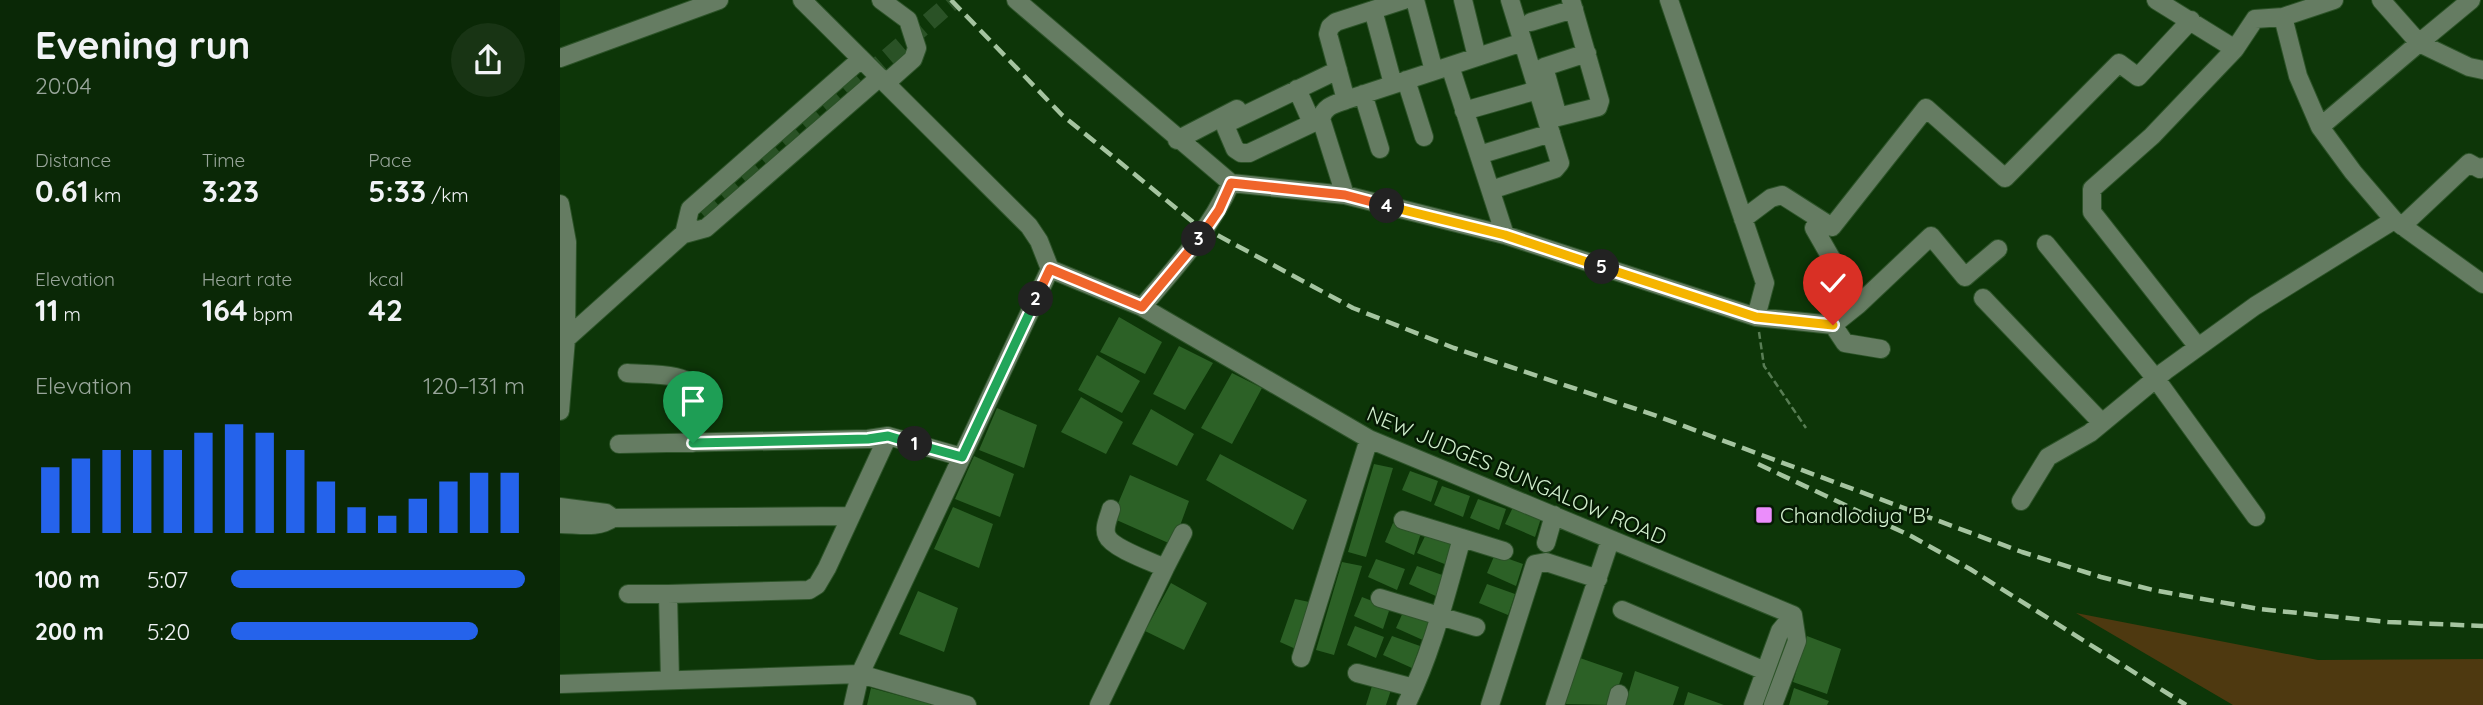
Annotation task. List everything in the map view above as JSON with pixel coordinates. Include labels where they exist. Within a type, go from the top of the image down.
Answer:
[{"type":"street","points":[[560,58],[719,0]]},
{"type":"street","points":[[802,0],[1029,226],[1039,241],[1050,269],[860,674],[853,705]]},
{"type":"street","points":[[684,234],[706,228],[883,80],[913,59],[917,48],[905,16],[881,0]]},
{"type":"street","points":[[1016,0],[1177,140],[1231,183],[1345,195],[1505,235],[1756,317],[1833,325],[1931,236],[1965,277],[1998,249]]},
{"type":"street","points":[[1380,149],[1355,97],[1338,70],[1328,34],[1330,27],[1336,22],[1404,0]]},
{"type":"street","points":[[1415,0],[1442,69],[1464,111],[1505,235]]},
{"type":"street","points":[[1463,0],[1477,57]]},
{"type":"street","points":[[1491,190],[1559,167],[1560,163],[1510,0]]},
{"type":"street","points":[[1669,0],[1765,284],[1756,317]]},
{"type":"street","points":[[2157,0],[2235,49]]},
{"type":"street","points":[[2198,347],[2092,212],[2092,189],[2152,136],[2235,49],[2255,19],[2283,18],[2334,0]]},
{"type":"street","points":[[2381,0],[2419,43],[2469,67],[2483,70]]},
{"type":"street","points":[[2320,127],[2471,0]]},
{"type":"street","points":[[1531,22],[1573,4],[1587,53]]},
{"type":"street","points":[[1373,10],[1424,137]]},
{"type":"street","points":[[2283,18],[2298,76],[2320,127],[2353,172],[2398,223],[2483,284]]},
{"type":"street","points":[[1743,219],[1771,198],[1783,195],[1832,227],[1926,108],[2006,179],[2119,63],[2138,77],[2191,20]]},
{"type":"street","points":[[1292,87],[1228,124],[1226,128],[1235,149],[1241,153],[1249,153],[1317,121],[1328,107],[1523,43]]},
{"type":"street","points":[[684,234],[690,209],[861,58]]},
{"type":"street","points":[[1177,140],[1292,87],[1338,70]]},
{"type":"street","points":[[1292,87],[1317,121],[1345,195]]},
{"type":"street","points":[[1464,111],[1538,90]]},
{"type":"street","points":[[1479,155],[1551,133]]},
{"type":"street","points":[[2021,501],[2048,457],[2090,433],[2198,347],[2255,306],[2398,223],[2469,163],[2480,169],[2483,167]]},
{"type":"street","points":[[1142,307],[1202,236],[1219,210],[1231,183]]},
{"type":"street","points":[[560,204],[567,242],[560,411]]},
{"type":"street","points":[[565,339],[704,216]]},
{"type":"street","points":[[1814,228],[1858,305]]},
{"type":"street","points":[[2046,244],[2156,379],[2256,517]]},
{"type":"street","name":"NEW JUDGES BUNGALOW ROAD","points":[[1050,269],[1142,307],[1368,439],[1793,615]]},
{"type":"street","points":[[1983,298],[2102,423]]},
{"type":"street","points":[[1833,325],[1845,343],[1881,349]]},
{"type":"street","points":[[627,373],[684,378],[692,384],[697,393],[693,443]]},
{"type":"street","points":[[619,444],[868,439],[888,436],[962,457]]},
{"type":"street","points":[[628,594],[809,590],[817,585],[827,568],[888,436]]},
{"type":"street","points":[[1301,657],[1368,439]]},
{"type":"street","points":[[560,507],[606,513],[613,518]]},
{"type":"street","points":[[1111,509],[1105,527],[1107,537],[1115,545],[1165,568]]},
{"type":"street","points":[[1546,543],[1554,515]]},
{"type":"street","points":[[560,524],[606,523],[613,518],[850,516]]},
{"type":"street","points":[[1403,520],[1504,551]]},
{"type":"street","points":[[1099,705],[1183,533]]},
{"type":"street","points":[[1406,705],[1440,616],[1462,538]]},
{"type":"street","points":[[1555,705],[1610,541]]},
{"type":"street","points":[[1490,705],[1535,564],[1546,562],[1598,579]]},
{"type":"street","points":[[668,594],[670,680]]},
{"type":"street","points":[[1380,598],[1476,627]]},
{"type":"street","points":[[1622,610],[1765,671]]},
{"type":"street","points":[[1753,705],[1780,631],[1793,615]]},
{"type":"street","points":[[1773,705],[1797,640],[1793,615]]},
{"type":"street","points":[[1357,673],[1414,688]]},
{"type":"street","points":[[560,684],[860,674],[967,705]]},
{"type":"path","points":[[1756,317],[1764,366],[1806,428]]},
{"type":"shaded area","points":[[2076,613],[2318,660],[2483,659],[2483,705],[2233,705]]},
{"type":"building","points":[[1119,317],[1162,342],[1145,374],[1100,352]]},
{"type":"building","points":[[1179,346],[1213,363],[1185,410],[1153,394]]},
{"type":"building","points":[[1097,355],[1140,381],[1122,413],[1078,390]]},
{"type":"building","points":[[1232,373],[1262,388],[1232,444],[1201,428]]},
{"type":"building","points":[[1081,397],[1123,422],[1106,454],[1061,432]]},
{"type":"building","points":[[997,408],[1037,425],[1024,468],[979,450]]},
{"type":"building","points":[[1151,409],[1194,434],[1177,466],[1132,444]]},
{"type":"building","points":[[1220,454],[1307,500],[1293,530],[1206,480]]},
{"type":"building","points":[[974,456],[1014,474],[1000,517],[955,499]]},
{"type":"building","points":[[1374,464],[1393,468],[1366,557],[1348,552]]},
{"type":"building","points":[[1410,471],[1438,481],[1431,502],[1402,490]]},
{"type":"building","points":[[1130,475],[1189,501],[1173,545],[1112,518]]},
{"type":"building","points":[[1442,486],[1470,496],[1463,517],[1434,505]]},
{"type":"building","points":[[1478,499],[1506,509],[1499,530],[1470,518]]},
{"type":"building","points":[[1514,505],[1542,515],[1535,537],[1505,524]]},
{"type":"building","points":[[953,507],[993,524],[979,568],[934,549]]},
{"type":"building","points":[[1393,523],[1421,533],[1414,555],[1385,542]]},
{"type":"building","points":[[1426,534],[1454,544],[1447,565],[1417,553]]},
{"type":"building","points":[[1495,554],[1523,564],[1516,586],[1487,573]]},
{"type":"building","points":[[1376,559],[1405,569],[1397,590],[1368,577]]},
{"type":"building","points":[[1342,562],[1362,566],[1334,655],[1316,650]]},
{"type":"building","points":[[1417,566],[1445,576],[1438,597],[1409,584]]},
{"type":"building","points":[[1171,583],[1207,603],[1184,650],[1145,631]]},
{"type":"building","points":[[1487,584],[1515,594],[1508,615],[1479,603]]},
{"type":"building","points":[[918,591],[958,608],[944,652],[899,634]]},
{"type":"building","points":[[1362,597],[1390,608],[1383,629],[1354,616]]},
{"type":"building","points":[[1295,599],[1314,603],[1298,650],[1280,642]]},
{"type":"building","points":[[1404,610],[1433,620],[1425,641],[1396,628]]},
{"type":"building","points":[[1355,626],[1384,637],[1376,658],[1347,645]]},
{"type":"building","points":[[1392,636],[1420,646],[1412,668],[1383,655]]},
{"type":"building","points":[[1807,636],[1841,649],[1827,694],[1793,682]]},
{"type":"building","points":[[1580,658],[1623,673],[1612,705],[1565,704]]},
{"type":"building","points":[[1635,671],[1679,687],[1673,705],[1625,705]]},
{"type":"building","points":[[1372,686],[1391,690],[1386,705],[1366,705]]},
{"type":"building","points":[[871,688],[930,704],[930,705],[867,705]]},
{"type":"building","points":[[1794,688],[1829,701],[1827,705],[1789,705]]},
{"type":"building","points":[[1688,692],[1724,705],[1684,705]]},
{"type":"tunnel","points":[[704,216],[954,0]]},
{"type":"railway","points":[[951,0],[1062,115],[1193,222],[1353,308],[1454,348],[1657,416],[2022,552],[2101,577],[2153,590],[2259,609],[2388,622],[2483,626]]},
{"type":"railway","points":[[1758,464],[1911,536],[1970,569],[2186,705]]},
{"type":"place","name":"Chandlodiya 'B'","points":[[1764,515]]},
{"type":"route","points":[[693,443],[868,439],[888,436],[962,457],[1050,269],[1142,307],[1202,236],[1219,210],[1231,183],[1345,195],[1505,235],[1756,317],[1833,325]]}]
